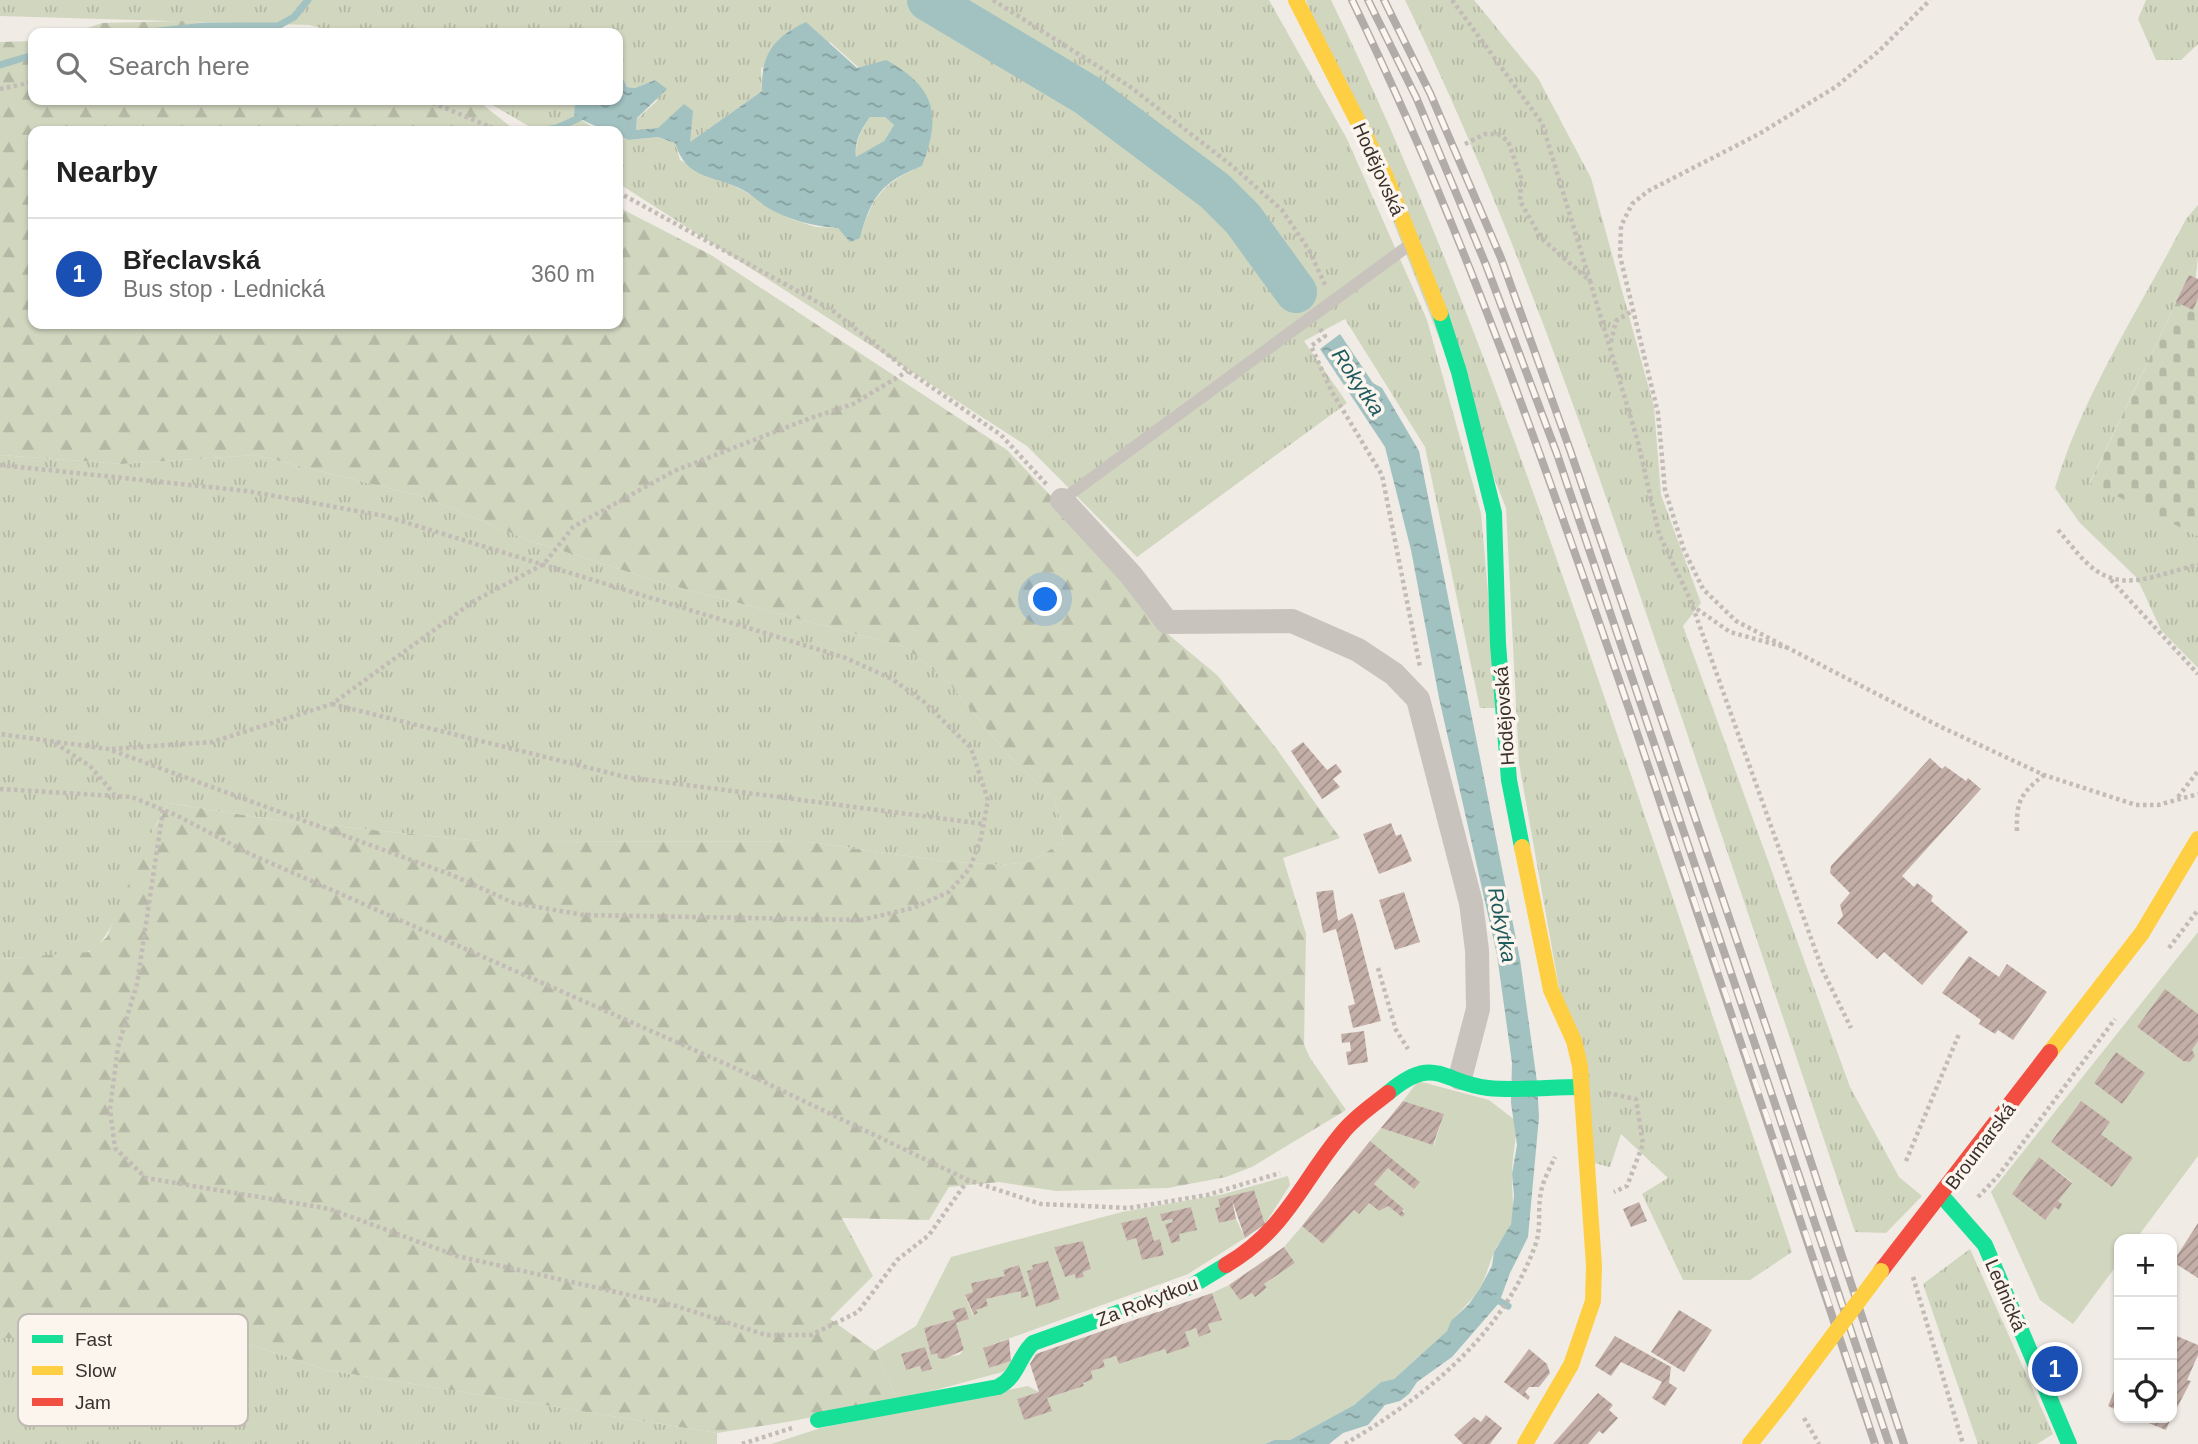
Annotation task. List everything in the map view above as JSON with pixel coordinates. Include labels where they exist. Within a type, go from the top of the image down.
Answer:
[{"type":"street","name":"Hodějovská","points":[[1296,0],[1385,175],[1459,372],[1494,513],[1499,644],[1509,780],[1551,990],[1574,1041],[1580,1066],[1594,1265],[1593,1301],[1572,1364],[1544,1416],[1525,1444]]},
{"type":"street","points":[[1062,500],[1131,575],[1167,622],[1292,621],[1358,650],[1394,674],[1418,699],[1471,903],[1477,950],[1478,1009],[1460,1078]]},
{"type":"street","name":"Broumarská","points":[[1750,1444],[2142,933],[2198,839]]},
{"type":"street","points":[[1421,1072],[1444,1073],[1475,1085],[1503,1088],[1580,1087]]},
{"type":"street","name":"Za Rokytkou","points":[[818,1420],[1010,1382],[1020,1368],[1024,1352],[1033,1343],[1190,1287],[1243,1255],[1281,1221],[1316,1166],[1344,1130],[1396,1086],[1421,1072]]},
{"type":"street","name":"Lednická","points":[[1942,1196],[1985,1245],[2069,1444]]},
{"type":"lane","points":[[1062,500],[1411,244]]},
{"type":"path","points":[[993,0],[1129,86],[1230,165],[1282,210],[1309,250],[1332,301]]},
{"type":"path","points":[[1451,0],[1542,123],[1611,344],[1659,534],[1690,599],[1699,614],[1730,632],[1788,648]]},
{"type":"path","points":[[1930,0],[1880,50],[1837,86],[1759,134],[1648,191],[1632,204],[1621,226],[1620,256],[1658,413],[1665,490],[1684,550],[1703,589],[1736,621],[1939,726],[2044,775],[2136,806],[2158,805],[2177,797],[2198,794]]},
{"type":"path","points":[[0,89],[28,83]]},
{"type":"path","points":[[438,105],[488,126]]},
{"type":"path","points":[[1465,144],[1485,134],[1498,134],[1508,141],[1521,178],[1520,201],[1541,238],[1591,281]]},
{"type":"path","points":[[623,195],[832,310],[908,371],[1001,435],[1062,500]]},
{"type":"path","points":[[1611,344],[1616,321],[1632,310]]},
{"type":"path","points":[[1325,336],[1311,346],[1332,392],[1382,475],[1424,688],[1418,699]]},
{"type":"path","points":[[0,734],[108,749],[212,742],[332,704],[474,601],[544,564],[573,527],[674,471],[853,404],[908,371]]},
{"type":"path","points":[[0,465],[259,493],[385,516],[846,658],[892,679],[923,701],[971,748],[988,800],[984,824],[970,868],[949,892],[914,908],[861,920],[584,915],[514,903],[452,875],[108,749]]},
{"type":"path","points":[[2058,530],[2087,563],[2111,580],[2198,674]]},
{"type":"path","points":[[2111,580],[2143,579],[2198,565]]},
{"type":"path","points":[[1690,599],[1822,969],[1851,1028]]},
{"type":"path","points":[[332,704],[626,777],[984,824]]},
{"type":"path","points":[[53,742],[90,766],[115,795]]},
{"type":"path","points":[[2177,797],[2198,771]]},
{"type":"path","points":[[2017,831],[2016,808],[2026,789],[2044,775]]},
{"type":"path","points":[[0,789],[132,797],[248,853],[735,1068],[968,1180],[1041,1204],[1129,1208],[1207,1195],[1276,1174],[1316,1166]]},
{"type":"path","points":[[163,810],[137,984],[118,1047],[110,1110],[115,1148],[146,1178],[330,1209],[457,1256],[673,1305],[766,1335],[811,1335],[858,1312],[897,1260],[929,1235],[968,1180]]},
{"type":"path","points":[[1378,968],[1396,1030],[1421,1072]]},
{"type":"path","points":[[1906,1161],[1959,1034]]},
{"type":"path","points":[[1580,1087],[1636,1099],[1643,1144],[1627,1186],[1588,1205]]},
{"type":"path","points":[[1345,1444],[1439,1380],[1474,1347],[1505,1303],[1537,1242],[1541,1192],[1559,1146]]},
{"type":"path","points":[[1909,1268],[1963,1444]]},
{"type":"path","points":[[1799,1412],[1819,1444]]},
{"type":"path","points":[[742,1444],[818,1420]]},
{"type":"green space","points":[[0,0],[1269,0],[1347,139],[1427,320],[1481,513],[1498,708],[1480,708],[1425,447],[1345,319],[1304,341],[1347,403],[1137,557],[1027,446],[623,186],[623,137],[628,140],[658,137],[675,143],[680,160],[744,191],[791,219],[816,227],[838,228],[860,238],[869,211],[881,193],[888,185],[922,166],[931,132],[830,42],[761,68],[762,91],[689,143],[658,129],[636,130],[637,119],[657,101],[655,80],[635,88],[627,87],[623,79],[623,28],[321,28],[309,25],[0,16]]},
{"type":"green space","points":[[1306,0],[1331,0],[1371,85],[1478,342],[1573,604],[1792,1252],[1750,1280],[1683,1280],[1642,1194],[1668,1178],[1621,1134],[1610,1167],[1590,1162],[1519,763],[1506,508]]},
{"type":"green space","points":[[1405,0],[1474,0],[1538,78],[1591,178],[1654,407],[1661,495],[1701,603],[1683,626],[1850,1087],[1899,1177],[1922,1196],[1886,1233],[1855,1232],[1573,403],[1477,159]]},
{"type":"green space","points":[[2146,0],[2198,0],[2198,44],[2181,60],[2156,60],[2138,19]]},
{"type":"green space","points":[[182,21],[272,28],[88,28],[102,23]]},
{"type":"green space","points":[[28,41],[28,105],[483,105],[510,126],[28,126],[28,329],[623,329],[623,210],[711,255],[1007,450],[1097,544],[1158,626],[1217,675],[1276,748],[1340,838],[1283,858],[1306,934],[1304,1044],[1310,1058],[1346,1110],[1252,1167],[1226,1177],[1168,1188],[1056,1191],[999,1182],[949,1187],[929,1220],[842,1218],[873,1276],[830,1319],[875,1351],[898,1400],[787,1422],[717,1433],[326,1370],[248,1344],[248,1314],[18,1314],[18,1338],[0,1338],[0,959],[89,952],[107,937],[144,846],[169,803],[275,820],[480,841],[809,842],[943,861],[1000,865],[1031,862],[1062,842],[1063,829],[1054,799],[1008,755],[948,682],[905,647],[666,584],[528,540],[424,497],[256,455],[121,464],[0,455],[0,42]]},
{"type":"green space","points":[[493,105],[575,105],[574,115],[590,126],[528,126]]},
{"type":"green space","points":[[870,117],[885,117],[894,125],[884,141],[856,158],[859,136]]},
{"type":"green space","points":[[2198,205],[2198,257],[2090,482],[2198,536],[2198,668],[2161,630],[2137,578],[2080,523],[2055,488],[2081,418],[2097,384],[2186,219]]},
{"type":"green space","points":[[2198,257],[2192,310],[2198,298],[2198,536],[2090,483]]},
{"type":"green space","points":[[0,455],[121,464],[256,455],[424,497],[528,540],[666,584],[905,647],[948,682],[1008,755],[1054,799],[1063,829],[1062,842],[1031,862],[1000,865],[943,861],[809,842],[480,841],[275,820],[170,803],[150,837],[120,909],[98,945],[87,952],[77,954],[0,959]]},
{"type":"green space","points":[[2198,932],[2198,1014],[2137,1027],[2183,1061],[2190,1062],[2194,1057],[2192,1050],[2198,1041],[2198,1156],[2140,1234],[2114,1234],[2114,1269],[2073,1324],[2040,1300],[1991,1192]],"holes":[[[2116,1052],[2144,1073],[2122,1103],[2094,1083]],[[2081,1101],[2101,1134],[2133,1158],[2112,1187],[2051,1142]],[[2039,1157],[2072,1182],[2058,1201],[2062,1204],[2059,1209],[2055,1207],[2045,1220],[2012,1194]]]},
{"type":"green space","points":[[1418,1081],[1489,1100],[1516,1121],[1512,1167],[1512,1218],[1479,1289],[1447,1331],[1394,1379],[1381,1382],[1354,1405],[1290,1440],[1274,1440],[1265,1444],[771,1444],[821,1428],[1028,1386],[1039,1392],[1017,1399],[1024,1420],[1051,1410],[1047,1398],[1084,1386],[1084,1382],[1093,1379],[1091,1371],[1105,1367],[1103,1360],[1116,1356],[1119,1364],[1165,1349],[1167,1354],[1190,1346],[1185,1332],[1196,1328],[1199,1336],[1211,1332],[1208,1324],[1222,1320],[1212,1293],[1229,1285],[1240,1300],[1252,1293],[1255,1296],[1267,1289],[1264,1284],[1295,1263],[1284,1247],[1302,1226],[1323,1244],[1354,1210],[1359,1214],[1369,1203],[1379,1211],[1388,1206],[1402,1217],[1404,1209],[1374,1184],[1388,1168],[1370,1141],[1381,1128],[1434,1145],[1444,1114],[1403,1101]]},
{"type":"green space","points":[[1288,1176],[1290,1185],[1265,1224],[1254,1190],[1218,1199],[1220,1207],[1215,1208],[1219,1223],[1236,1219],[1245,1238],[1188,1274],[983,1348],[989,1368],[1011,1361],[1010,1370],[898,1400],[875,1351],[916,1326],[951,1257],[1122,1212],[1224,1194]],"holes":[[[1191,1207],[1196,1229],[1179,1234],[1179,1241],[1171,1243],[1165,1224],[1173,1222],[1172,1219],[1162,1221],[1160,1214]],[[1147,1217],[1154,1241],[1160,1240],[1164,1254],[1142,1260],[1136,1238],[1127,1241],[1121,1223]],[[1083,1241],[1091,1269],[1083,1272],[1084,1277],[1077,1279],[1075,1274],[1065,1277],[1054,1247]],[[1048,1261],[1060,1299],[1036,1306],[1027,1271],[1033,1269],[1032,1265]],[[1019,1265],[1028,1296],[1022,1298],[1021,1291],[986,1299],[988,1306],[976,1310],[978,1313],[973,1315],[965,1296],[975,1291],[971,1283],[1005,1276],[1003,1270]],[[965,1307],[969,1319],[956,1323],[964,1350],[959,1355],[938,1358],[937,1353],[931,1354],[924,1328],[955,1319],[952,1311]],[[925,1347],[932,1369],[922,1372],[920,1366],[906,1370],[901,1354]]]},
{"type":"green space","points":[[1970,1249],[2053,1434],[2037,1444],[1978,1444],[1923,1284]]},
{"type":"green space","points":[[0,1338],[18,1338],[18,1426],[248,1426],[248,1344],[326,1370],[717,1433],[717,1444],[0,1444]]},
{"type":"water","points":[[806,22],[857,68],[886,60],[915,81],[930,104],[932,131],[922,166],[897,178],[880,192],[869,211],[860,238],[850,242],[838,228],[791,219],[765,206],[743,190],[702,175],[686,164],[675,143],[658,137],[628,140],[623,137],[623,126],[596,126],[574,115],[575,105],[623,105],[623,79],[627,87],[635,88],[655,80],[667,89],[637,118],[636,130],[658,128],[684,104],[693,111],[690,142],[762,91],[767,57],[785,34]],"holes":[[[870,117],[885,117],[894,125],[884,141],[856,157],[859,136]]]},
{"type":"water","points":[[1340,334],[1373,383],[1382,388],[1419,451],[1520,959],[1537,1082],[1539,1117],[1528,1237],[1499,1303],[1452,1357],[1417,1382],[1400,1401],[1385,1405],[1368,1425],[1343,1433],[1329,1444],[1265,1444],[1274,1440],[1290,1440],[1354,1405],[1381,1382],[1394,1379],[1447,1331],[1451,1321],[1469,1304],[1492,1266],[1494,1252],[1511,1224],[1514,1196],[1512,1174],[1517,1145],[1511,1103],[1512,1063],[1497,955],[1439,698],[1411,550],[1385,447],[1320,349]]},
{"type":"building","points":[[2189,275],[2198,279],[2198,298],[2193,310],[2176,302]]},
{"type":"building","points":[[1303,742],[1327,770],[1336,764],[1342,772],[1333,779],[1340,787],[1322,799],[1291,751]]},
{"type":"building","points":[[1930,758],[1942,769],[1945,766],[1966,781],[1968,778],[1981,789],[1902,876],[1914,887],[1917,883],[1933,896],[1931,901],[1968,932],[1922,985],[1884,952],[1877,959],[1837,923],[1843,916],[1840,905],[1850,893],[1830,873],[1831,866]]},
{"type":"building","points":[[1391,823],[1396,836],[1401,834],[1412,861],[1379,874],[1363,834]]},
{"type":"building","points":[[1333,890],[1338,921],[1352,913],[1355,920],[1381,1021],[1353,1028],[1348,1006],[1355,1004],[1336,929],[1323,933],[1316,892]]},
{"type":"building","points":[[1404,892],[1420,942],[1395,950],[1379,900]]},
{"type":"building","points":[[1969,956],[1999,977],[2007,964],[2047,992],[2013,1040],[1998,1030],[1995,1034],[1979,1024],[1981,1020],[1942,993]]},
{"type":"building","points":[[2165,989],[2198,1014],[2198,1041],[2192,1050],[2195,1056],[2190,1062],[2183,1061],[2137,1027]]},
{"type":"building","points":[[1364,1031],[1368,1062],[1348,1065],[1346,1052],[1351,1051],[1350,1042],[1342,1043],[1341,1034]]},
{"type":"building","points":[[2116,1052],[2145,1073],[2122,1104],[2094,1083]]},
{"type":"building","points":[[1403,1101],[1444,1114],[1433,1145],[1381,1128]]},
{"type":"building","points":[[2081,1101],[2110,1122],[2101,1134],[2133,1158],[2112,1187],[2051,1142]]},
{"type":"building","points":[[1370,1141],[1420,1182],[1414,1189],[1388,1168],[1374,1184],[1404,1209],[1402,1211],[1405,1214],[1402,1217],[1388,1206],[1379,1211],[1369,1203],[1359,1214],[1354,1210],[1323,1244],[1302,1226]]},
{"type":"building","points":[[2039,1157],[2072,1183],[2058,1201],[2062,1204],[2059,1210],[2055,1207],[2045,1220],[2012,1194]]},
{"type":"building","points":[[1254,1190],[1265,1224],[1245,1238],[1232,1200],[1236,1219],[1219,1223],[1215,1208],[1220,1207],[1218,1199]]},
{"type":"building","points":[[1639,1202],[1647,1221],[1631,1227],[1623,1209]]},
{"type":"building","points":[[1191,1207],[1197,1230],[1179,1234],[1180,1241],[1171,1243],[1165,1224],[1173,1222],[1172,1219],[1162,1221],[1160,1214]]},
{"type":"building","points":[[1147,1217],[1154,1241],[1160,1239],[1164,1255],[1142,1260],[1136,1238],[1127,1241],[1121,1223]]},
{"type":"building","points":[[2198,1223],[2198,1278],[2177,1265],[2177,1256]]},
{"type":"building","points":[[1083,1241],[1091,1269],[1083,1272],[1084,1277],[1076,1279],[1075,1274],[1065,1277],[1054,1247]]},
{"type":"building","points":[[1284,1247],[1295,1263],[1264,1284],[1267,1288],[1255,1297],[1252,1293],[1240,1300],[1229,1285]]},
{"type":"building","points":[[1048,1261],[1060,1299],[1036,1307],[1027,1271],[1033,1269],[1032,1265]]},
{"type":"building","points":[[1019,1265],[1029,1296],[1021,1298],[1021,1291],[986,1299],[988,1306],[976,1310],[978,1313],[974,1315],[965,1295],[973,1292],[971,1283],[1005,1276],[1003,1270]]},
{"type":"building","points":[[1212,1293],[1222,1320],[1208,1324],[1211,1332],[1199,1337],[1196,1328],[1185,1332],[1190,1346],[1167,1354],[1165,1349],[1119,1364],[1116,1356],[1103,1360],[1105,1367],[1091,1371],[1093,1379],[1083,1383],[1084,1386],[1047,1398],[1052,1411],[1024,1420],[1017,1399],[1039,1392],[1030,1364],[1036,1354]]},
{"type":"building","points":[[965,1307],[969,1319],[956,1323],[964,1350],[944,1359],[938,1358],[937,1353],[931,1355],[924,1328],[955,1319],[952,1311]]},
{"type":"building","points":[[1679,1310],[1712,1330],[1684,1372],[1651,1352]]},
{"type":"building","points":[[1615,1336],[1671,1367],[1669,1383],[1677,1388],[1665,1406],[1652,1398],[1662,1382],[1621,1362],[1611,1376],[1595,1366]]},
{"type":"building","points":[[2177,1336],[2198,1345],[2198,1355],[2187,1380],[2191,1381],[2177,1408]]},
{"type":"building","points":[[1009,1339],[1011,1361],[989,1368],[983,1348]]},
{"type":"building","points":[[925,1347],[932,1369],[922,1372],[920,1366],[906,1370],[901,1354]]},
{"type":"building","points":[[1529,1349],[1547,1364],[1550,1373],[1539,1387],[1529,1387],[1525,1392],[1530,1397],[1528,1400],[1504,1382]]},
{"type":"building","points":[[2114,1392],[2114,1409],[2108,1406]]},
{"type":"building","points":[[1598,1393],[1613,1405],[1609,1410],[1618,1418],[1603,1434],[1599,1431],[1588,1444],[1553,1444]]},
{"type":"building","points":[[1486,1415],[1502,1428],[1490,1444],[1463,1444],[1454,1435],[1474,1417],[1481,1422]]},
{"type":"building","points":[[2148,1423],[2169,1423],[2166,1430]]},
{"type":"waterway","points":[[187,28],[278,26],[294,17],[308,0]]},
{"type":"waterway","name":"Rokytka","points":[[928,0],[1087,95],[1215,191],[1243,219],[1296,292]]},
{"type":"waterway","points":[[0,65],[28,57]]},
{"type":"waterway","points":[[561,126],[579,118]]},
{"type":"waterway","points":[[1494,1298],[1508,1306]]},
{"type":"railway","points":[[1352,0],[1431,174],[1535,441],[1692,894],[1875,1444]]},
{"type":"railway","points":[[1368,0],[1416,97],[1486,265],[1557,454],[1889,1444]]},
{"type":"railway","points":[[1384,0],[1430,93],[1501,258],[1570,450],[1771,1041],[1904,1444]]},
{"type":"traffic: fast","points":[[1440,313],[1459,372],[1494,513],[1498,644],[1509,780],[1522,847]]},
{"type":"traffic: fast","points":[[1388,1093],[1404,1081],[1428,1073],[1488,1088],[1580,1087]]},
{"type":"traffic: fast","points":[[1942,1196],[1985,1245],[2069,1444]]},
{"type":"traffic: fast","points":[[818,1420],[998,1387],[1010,1378],[1033,1343],[1190,1287],[1226,1265]]},
{"type":"traffic: slow","points":[[1296,0],[1385,175],[1440,313]]},
{"type":"traffic: slow","points":[[2050,1052],[2142,933],[2198,839]]},
{"type":"traffic: slow","points":[[1522,847],[1551,990],[1574,1041],[1580,1066],[1594,1265],[1593,1301],[1571,1365],[1525,1444]]},
{"type":"traffic: slow","points":[[1784,1401],[1881,1271]]},
{"type":"traffic: slow","points":[[1750,1444],[1784,1401]]},
{"type":"traffic: jam","points":[[1881,1271],[2050,1052]]},
{"type":"traffic: jam","points":[[1226,1265],[1264,1236],[1292,1204],[1343,1132],[1388,1093]]},
{"type":"place","name":"Břeclavská","points":[[2055,1369]]}]
